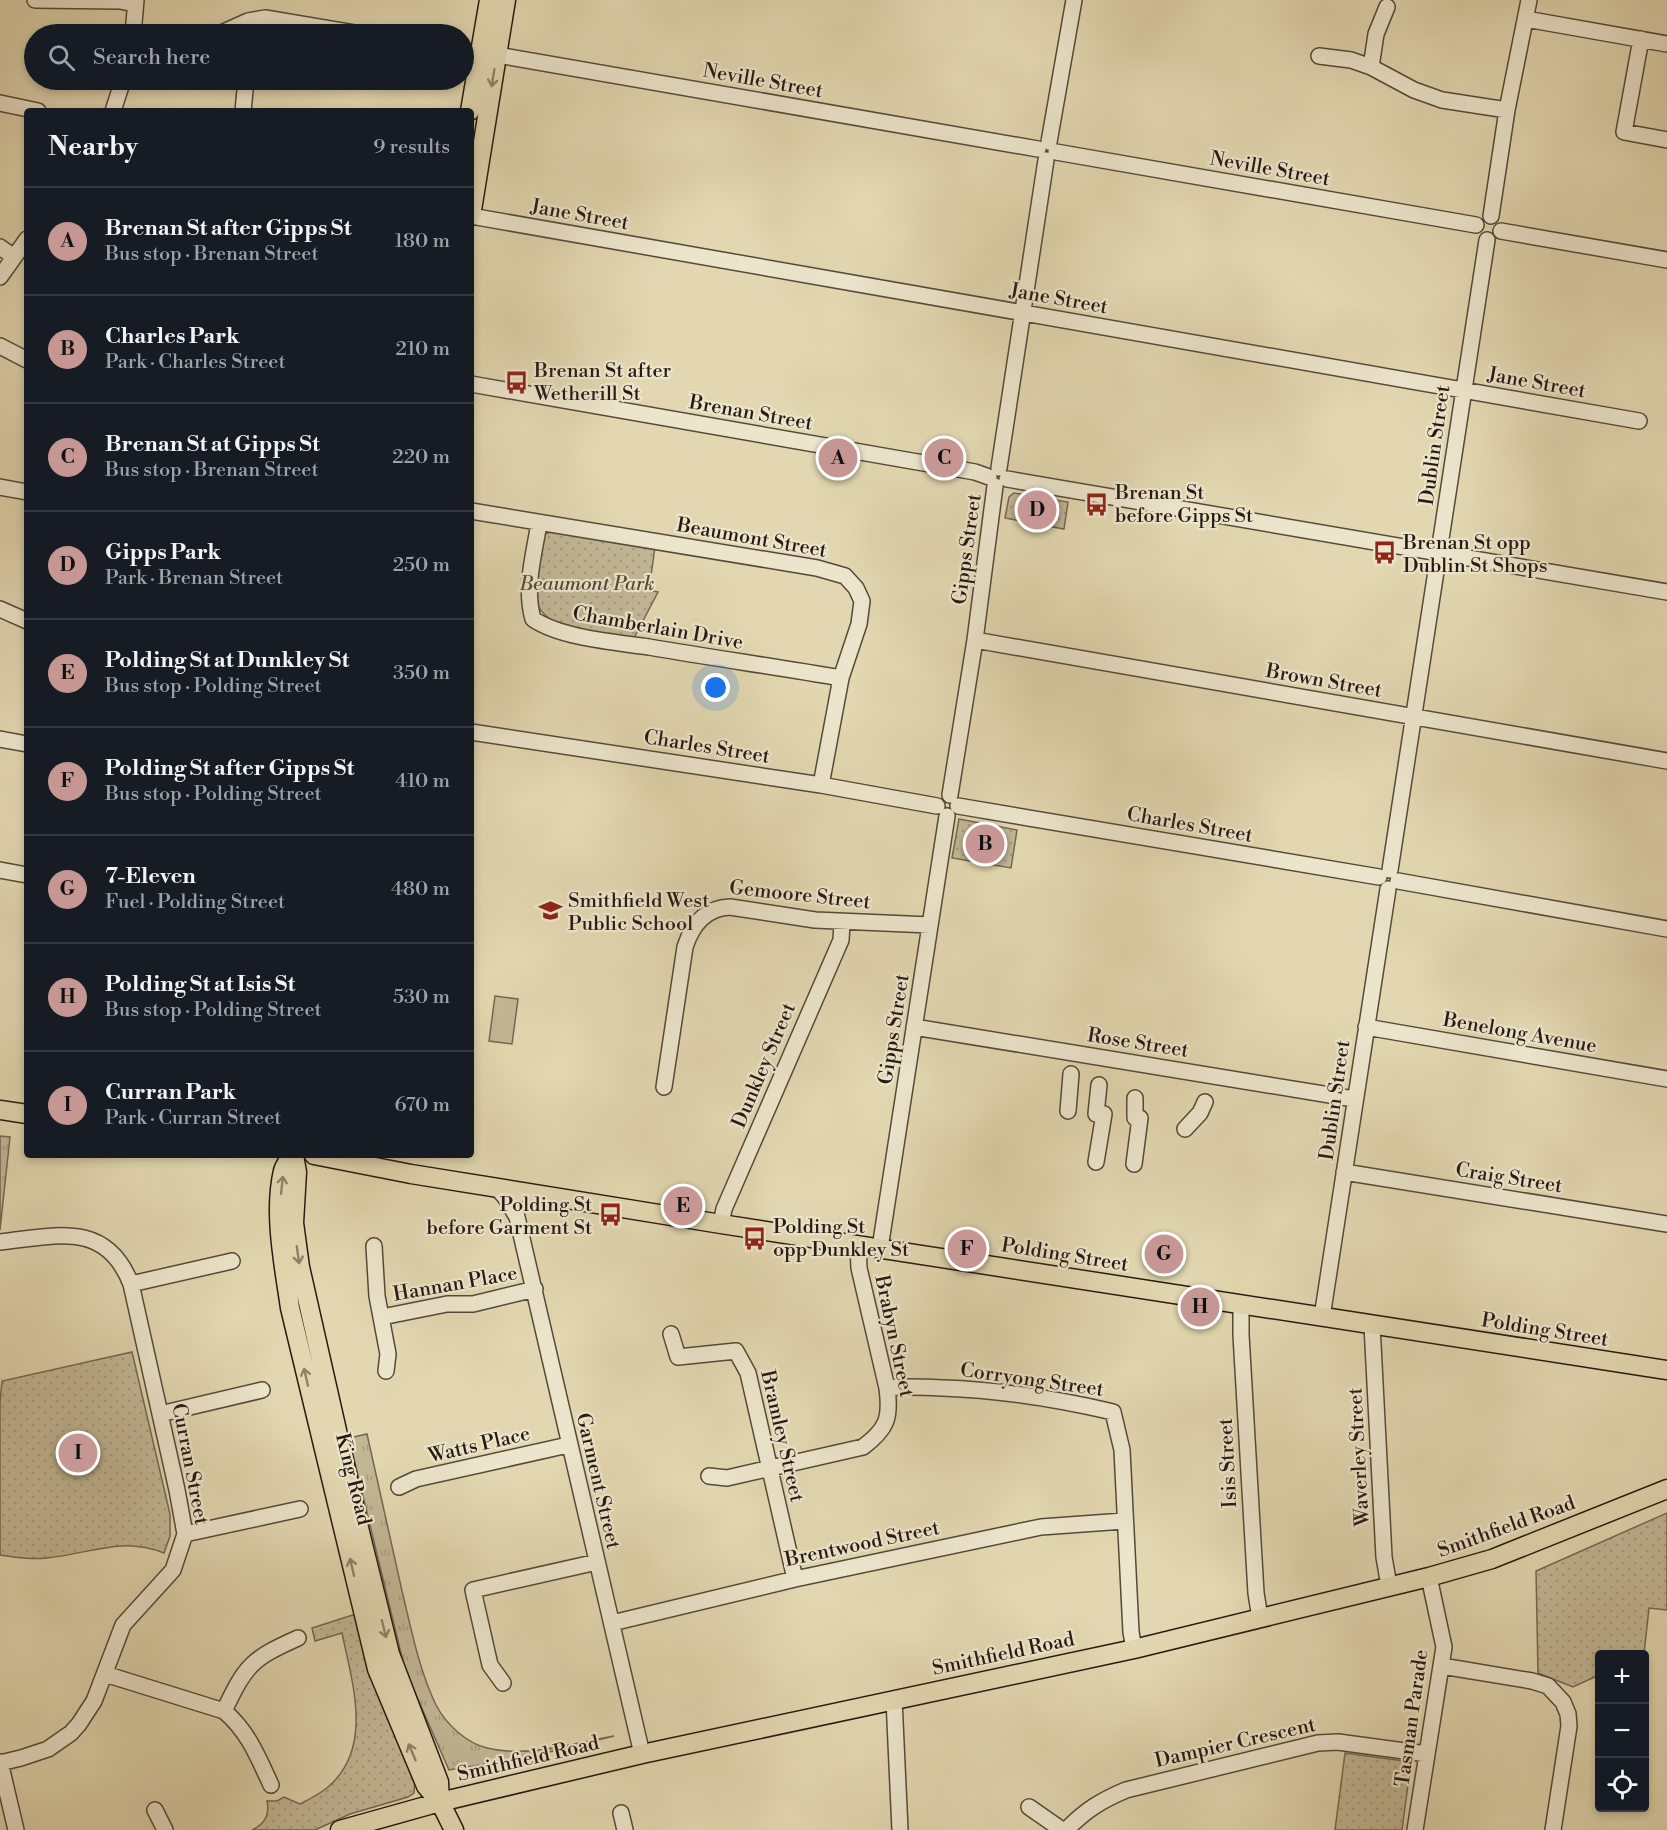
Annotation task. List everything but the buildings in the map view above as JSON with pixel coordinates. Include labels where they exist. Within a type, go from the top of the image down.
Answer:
[{"type":"main road","points":[[474,187],[488,53],[489,0]]},
{"type":"main road","points":[[471,108],[506,0]]},
{"type":"main road","points":[[0,1110],[24,1114]]},
{"type":"main road","name":"King Road","points":[[291,1158],[283,1170],[280,1206],[283,1261],[290,1308],[377,1669],[426,1786],[440,1802],[454,1830]]},
{"type":"main road","name":"Polding Street","points":[[329,1158],[411,1174],[721,1224],[1667,1370]]},
{"type":"main road","name":"Smithfield Road","points":[[340,1830],[440,1802],[642,1754],[1134,1649],[1429,1576],[1492,1559],[1667,1490]]},
{"type":"street","points":[[35,0],[136,2],[133,24]]},
{"type":"street","name":"Gipps Street","points":[[880,1248],[975,640],[1047,151],[1074,0]]},
{"type":"street","points":[[1491,216],[1529,0]]},
{"type":"street","points":[[1371,67],[1376,34],[1387,7]]},
{"type":"street","points":[[242,24],[265,18],[301,24]]},
{"type":"street","points":[[1526,19],[1667,44]]},
{"type":"street","points":[[1641,39],[1624,132],[1667,140]]},
{"type":"street","name":"Neville Street","points":[[488,53],[1476,225]]},
{"type":"street","points":[[1319,56],[1352,60],[1371,67],[1414,90],[1442,100],[1508,110]]},
{"type":"street","points":[[114,108],[120,90]]},
{"type":"street","points":[[243,108],[245,90]]},
{"type":"street","points":[[0,103],[24,108]]},
{"type":"street","points":[[1491,216],[1500,222],[1501,231],[1497,237],[1487,240],[1477,232],[1476,225],[1481,218],[1491,216]]},
{"type":"street","name":"Jane Street","points":[[474,217],[1639,421]]},
{"type":"street","points":[[1501,231],[1667,260]]},
{"type":"street","name":"Dublin Street","points":[[1322,1317],[1487,240]]},
{"type":"street","points":[[0,277],[24,243]]},
{"type":"street","points":[[0,247],[14,257]]},
{"type":"street","points":[[0,346],[24,358]]},
{"type":"street","name":"Brenan Street","points":[[474,385],[975,472],[998,478],[1667,592]]},
{"type":"street","points":[[0,487],[24,491]]},
{"type":"street","name":"Beaumont Street","points":[[474,512],[817,568],[845,576],[859,594],[862,612],[841,678],[821,785]]},
{"type":"street","name":"Chamberlain Drive","points":[[539,523],[528,586],[528,602],[533,619],[543,626],[611,642],[841,678]]},
{"type":"street","points":[[0,609],[24,620]]},
{"type":"street","name":"Brown Street","points":[[975,640],[1667,761]]},
{"type":"street","name":"Charles Street","points":[[474,732],[821,785],[1389,879],[1667,929]]},
{"type":"street","points":[[0,739],[24,743]]},
{"type":"street","points":[[0,870],[24,874]]},
{"type":"street","name":"Gemoore Street","points":[[664,1087],[685,947],[692,928],[699,920],[718,907],[815,920],[930,925]]},
{"type":"street","name":"Dunkley Street","points":[[721,1224],[724,1209],[841,940],[842,922]]},
{"type":"street","name":"Rose Street","points":[[914,1027],[1354,1099]]},
{"type":"street","name":"Benelong Avenue","points":[[1366,1027],[1667,1078]]},
{"type":"street","points":[[1068,1111],[1071,1074]]},
{"type":"street","points":[[1096,1162],[1100,1114],[1099,1085]]},
{"type":"street","points":[[1134,1164],[1136,1098]]},
{"type":"street","points":[[1185,1129],[1200,1113],[1205,1102]]},
{"type":"street","name":"Craig Street","points":[[1344,1172],[1667,1224]]},
{"type":"street","name":"Garment Street","points":[[496,1187],[517,1217],[535,1289],[568,1445],[642,1754]]},
{"type":"street","points":[[517,1217],[524,1201],[536,1194]]},
{"type":"street","name":"Curran Street","points":[[0,1242],[59,1236],[82,1237],[93,1240],[116,1257],[126,1272],[131,1284],[185,1534],[173,1570],[123,1625],[87,1714],[71,1733],[48,1749],[34,1755],[0,1762]]},
{"type":"street","name":"Brabyn Street","points":[[709,1476],[727,1478],[863,1447],[878,1436],[888,1420],[890,1408],[859,1268],[858,1245]]},
{"type":"street","name":"Hannan Place","points":[[374,1246],[377,1296],[388,1354],[386,1371]]},
{"type":"street","points":[[131,1284],[232,1261]]},
{"type":"street","name":"Hannan Place","points":[[382,1317],[447,1304],[472,1304],[535,1289]]},
{"type":"street","name":"Isis Street","points":[[1241,1304],[1255,1581],[1260,1618]]},
{"type":"street","name":"Waverley Street","points":[[1372,1325],[1384,1557],[1389,1586]]},
{"type":"street","name":"Bramley Street","points":[[671,1334],[678,1357],[736,1351],[748,1373],[795,1579]]},
{"type":"street","name":"Corryong Street","points":[[887,1388],[902,1386],[983,1390],[1113,1412],[1122,1450],[1124,1521],[1134,1649]]},
{"type":"street","points":[[160,1414],[262,1390]]},
{"type":"street","name":"Watts Place","points":[[399,1487],[416,1479],[568,1445]]},
{"type":"street","points":[[185,1534],[300,1509]]},
{"type":"street","name":"Brentwood Street","points":[[612,1623],[795,1579],[1041,1527],[1124,1521]]},
{"type":"street","points":[[503,1683],[490,1665],[473,1590],[597,1562]]},
{"type":"street","name":"Tasman Parade","points":[[1415,1830],[1444,1647],[1429,1576]]},
{"type":"street","points":[[225,1711],[239,1680],[249,1667],[269,1651],[298,1638]]},
{"type":"street","points":[[1442,1666],[1532,1681],[1548,1686],[1563,1702],[1568,1714],[1569,1726],[1552,1830]]},
{"type":"street","points":[[105,1674],[225,1711],[236,1721],[249,1739],[271,1785]]},
{"type":"street","points":[[894,1699],[900,1830]]},
{"type":"street","name":"Dampier Crescent","points":[[1064,1830],[1102,1800],[1126,1790],[1318,1743],[1338,1742],[1427,1754]]},
{"type":"street","points":[[0,1762],[16,1830]]},
{"type":"street","points":[[1029,1807],[1064,1830]]},
{"type":"street","points":[[155,1810],[165,1830]]},
{"type":"street","points":[[621,1813],[625,1830]]},
{"type":"green space","points":[[1014,493],[1068,502],[1064,529],[1005,518],[1009,497]]},
{"type":"green space","name":"Beaumont Park","points":[[554,531],[655,547],[649,590],[658,592],[634,638],[570,628],[555,622],[544,614],[536,601],[534,585],[542,535]]},
{"type":"green space","points":[[959,819],[1017,830],[1011,868],[952,858]]},
{"type":"green space","points":[[495,996],[518,999],[512,1044],[489,1041]]},
{"type":"green space","points":[[0,1136],[10,1137],[0,1230]]},
{"type":"green space","points":[[132,1352],[170,1514],[170,1536],[164,1553],[148,1548],[119,1546],[40,1559],[0,1555],[2,1381]]},
{"type":"green space","points":[[367,1434],[416,1649],[430,1692],[445,1719],[457,1732],[472,1742],[502,1751],[551,1748],[614,1736],[529,1757],[449,1770],[405,1670],[349,1438]]},
{"type":"green space","points":[[1667,1513],[1667,1610],[1649,1608],[1644,1650],[1595,1650],[1595,1677],[1573,1687],[1538,1673],[1536,1571]]},
{"type":"green space","points":[[356,1614],[415,1778],[414,1793],[408,1797],[350,1814],[315,1830],[252,1830],[266,1818],[267,1801],[277,1801],[284,1797],[300,1804],[315,1796],[328,1787],[342,1771],[351,1753],[356,1714],[342,1633],[315,1641],[312,1628]]},
{"type":"green space","points":[[1345,1753],[1411,1762],[1402,1830],[1335,1830]]},
{"type":"place","name":"Brenan St after Wetherill St","points":[[516,382]]},
{"type":"place","name":"Brenan St after Gipps St","points":[[838,458]]},
{"type":"place","name":"Brenan St at Gipps St","points":[[944,458]]},
{"type":"place","name":"Brenan St before Gipps St","points":[[1097,504]]},
{"type":"place","name":"Gipps Park","points":[[1037,510]]},
{"type":"place","name":"Brenan St opp Dublin St Shops","points":[[1385,553]]},
{"type":"place","name":"Charles Park","points":[[985,844]]},
{"type":"place","name":"Smithfield West Public School","points":[[550,911]]},
{"type":"place","name":"Polding St at Dunkley St","points":[[683,1206]]},
{"type":"place","name":"Polding St before Garment St","points":[[610,1215]]},
{"type":"place","name":"Polding St opp Dunkley St","points":[[755,1238]]},
{"type":"place","name":"Polding St after Gipps St","points":[[967,1249]]},
{"type":"place","name":"7-Eleven","points":[[1164,1254]]},
{"type":"place","name":"Polding St at Isis St","points":[[1200,1307]]},
{"type":"place","name":"Curran Park","points":[[78,1453]]}]
